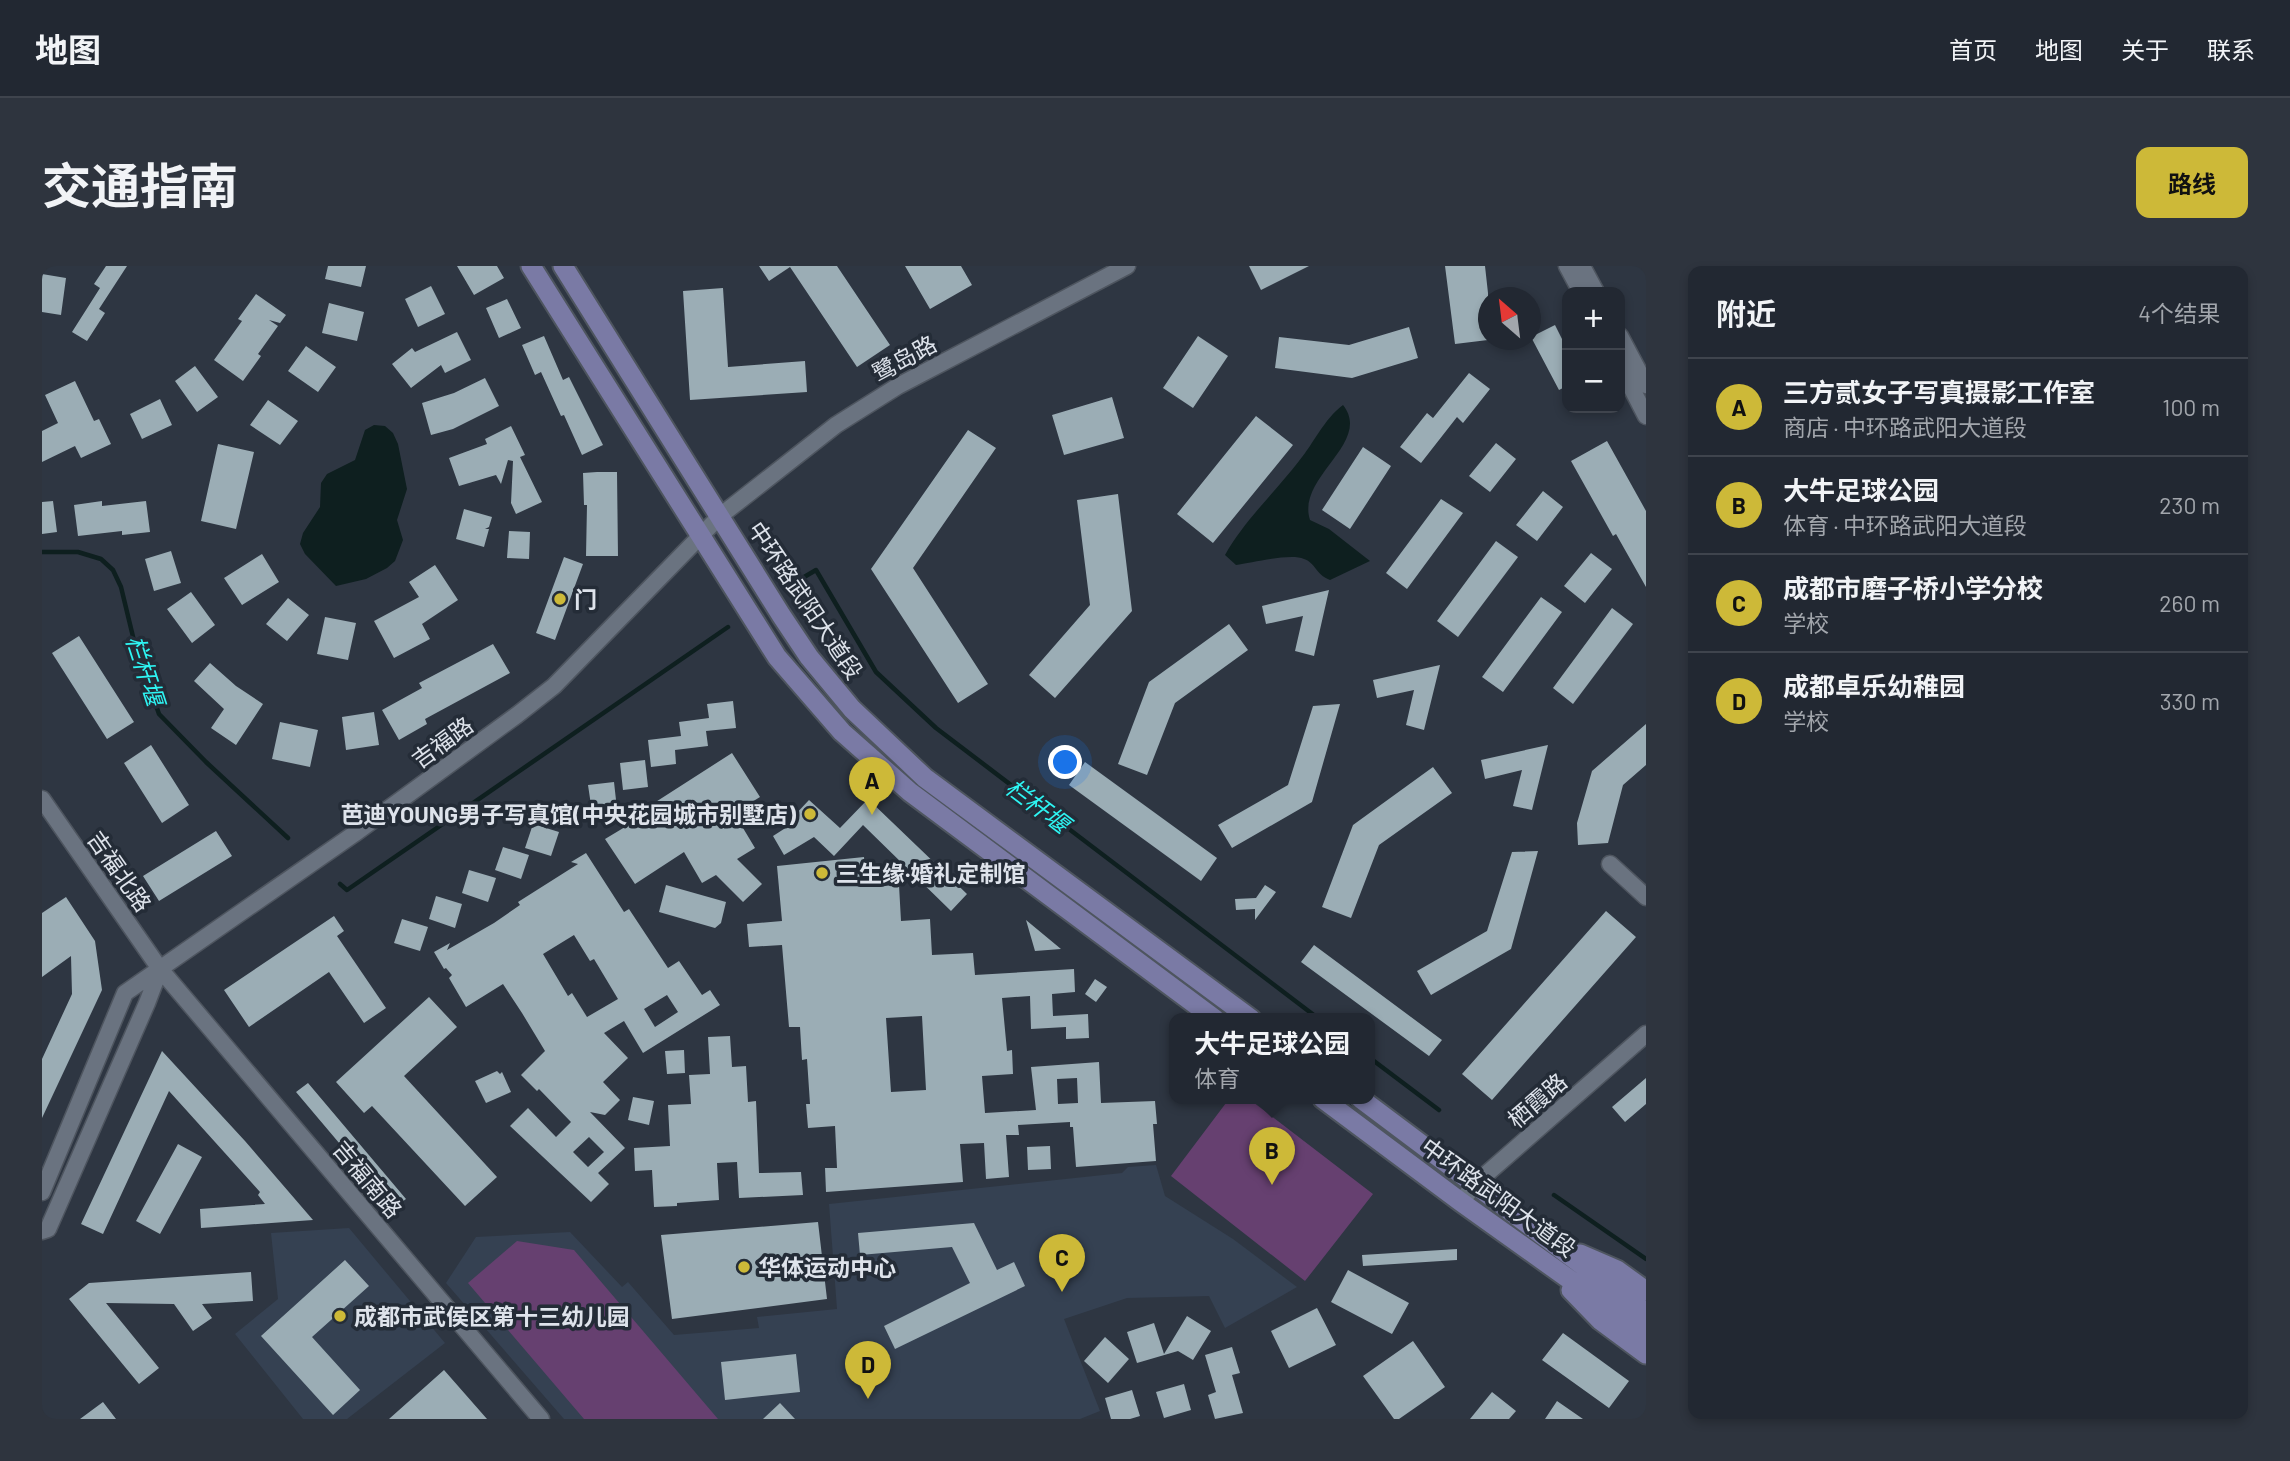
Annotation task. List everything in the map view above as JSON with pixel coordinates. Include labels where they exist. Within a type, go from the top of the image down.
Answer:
[{"type":"main road","points":[[531,266],[777,657],[842,732],[910,792],[1207,1013]]},
{"type":"main road","name":"中环路武阳大道段","points":[[563,266],[781,615],[809,657],[852,709],[916,770],[1243,1013]]},
{"type":"main road","name":"中环路武阳大道段","points":[[1330,1104],[1646,1334]]},
{"type":"main road","name":"中环路武阳大道段","points":[[1368,1104],[1646,1313]]},
{"type":"main road","points":[[1554,1243],[1617,1270],[1646,1292]]},
{"type":"main road","points":[[1539,1257],[1600,1320],[1646,1354]]},
{"type":"street","name":"鹭岛路","points":[[720,516],[835,425],[898,386],[1127,266]]},
{"type":"street","points":[[1567,266],[1578,287]]},
{"type":"street","points":[[1582,266],[1593,287]]},
{"type":"street","points":[[1625,345],[1646,384]]},
{"type":"street","points":[[1625,376],[1646,416]]},
{"type":"street","name":"吉福路","points":[[42,1192],[125,993],[354,835],[554,686],[720,516]]},
{"type":"street","name":"吉福北路","points":[[42,799],[160,969]]},
{"type":"street","points":[[1610,864],[1646,897]]},
{"type":"street","points":[[42,1231],[48,1229],[160,969]]},
{"type":"street","name":"吉福南路","points":[[160,969],[541,1419]]},
{"type":"street","name":"栖霞路","points":[[1461,1202],[1475,1184],[1646,1034]]},
{"type":"shaded area","points":[[1343,405],[1350,419],[1349,433],[1313,489],[1309,504],[1310,520],[1329,529],[1370,561],[1330,580],[1321,575],[1311,563],[1298,557],[1236,565],[1225,555],[1233,542],[1299,461],[1330,417]]},
{"type":"shaded area","points":[[374,425],[385,426],[393,433],[398,444],[407,489],[397,520],[403,540],[395,561],[387,568],[366,579],[336,586],[305,554],[300,544],[303,533],[320,507],[321,483],[327,474],[355,460],[365,430]]},
{"type":"shaded area","points":[[1225,1104],[1256,1104],[1373,1194],[1305,1281],[1171,1176]]},
{"type":"shaded area","points":[[1156,1165],[1165,1196],[1233,1239],[1297,1287],[1225,1328],[1209,1296],[1127,1298],[1064,1319],[1100,1411],[1080,1419],[564,1419],[446,1283],[476,1237],[570,1232],[622,1287],[628,1282],[674,1335],[759,1328],[757,1317],[837,1309],[829,1204],[1122,1173],[1128,1167]]},
{"type":"shaded area","name":"成都市武侯区第十三幼儿园","points":[[349,1228],[445,1343],[347,1419],[303,1419],[235,1334],[278,1299],[271,1233]]},
{"type":"shaded area","points":[[517,1241],[574,1250],[718,1419],[584,1419],[468,1283]]},
{"type":"building","points":[[106,266],[127,266],[99,309],[105,313],[87,341],[72,332],[100,288],[94,284]]},
{"type":"building","points":[[328,266],[366,266],[361,287],[325,279]]},
{"type":"building","points":[[457,266],[497,266],[504,278],[474,295]]},
{"type":"building","points":[[759,266],[837,266],[890,345],[857,367],[790,267],[769,281]]},
{"type":"building","points":[[905,266],[961,266],[972,285],[930,309]]},
{"type":"building","points":[[1249,266],[1309,266],[1261,290]]},
{"type":"building","points":[[1445,266],[1485,266],[1487,287],[1478,287],[1478,341],[1455,344]]},
{"type":"building","points":[[42,274],[66,278],[61,315],[42,312]]},
{"type":"building","points":[[431,286],[445,314],[418,327],[405,299]]},
{"type":"building","points":[[723,288],[728,367],[805,361],[807,392],[690,400],[683,291]]},
{"type":"building","points":[[256,294],[286,315],[280,323],[269,320],[278,326],[243,381],[214,360],[242,321],[238,319]]},
{"type":"building","points":[[507,299],[521,328],[499,338],[486,308]]},
{"type":"building","points":[[329,303],[364,312],[357,341],[322,333]]},
{"type":"building","points":[[1555,325],[1562,339],[1562,388],[1559,390],[1538,350],[1541,350],[1541,332]]},
{"type":"building","points":[[1409,327],[1418,358],[1352,378],[1275,368],[1279,337],[1349,345]]},
{"type":"building","points":[[457,332],[471,360],[445,373],[441,365],[411,388],[392,364],[412,348],[415,352]]},
{"type":"building","points":[[544,336],[563,380],[569,377],[603,445],[582,455],[541,372],[535,375],[522,345]]},
{"type":"building","points":[[1198,336],[1228,356],[1193,408],[1163,388]]},
{"type":"building","points":[[306,346],[336,367],[318,392],[288,371]]},
{"type":"building","points":[[195,366],[218,397],[197,412],[175,381]]},
{"type":"building","points":[[1469,373],[1490,389],[1463,423],[1457,417],[1421,463],[1400,447],[1427,413],[1433,418]]},
{"type":"building","points":[[485,378],[499,406],[453,429],[431,435],[422,403],[454,393]]},
{"type":"building","points":[[75,381],[94,421],[99,419],[111,444],[81,458],[75,446],[42,462],[42,431],[58,423],[45,395]]},
{"type":"building","points":[[1112,397],[1124,438],[1064,455],[1052,415]]},
{"type":"building","points":[[160,399],[172,425],[142,439],[130,414]]},
{"type":"building","points":[[268,400],[298,421],[280,445],[250,425]]},
{"type":"building","points":[[1256,416],[1293,445],[1213,543],[1177,514]]},
{"type":"building","points":[[511,426],[525,455],[520,457],[542,502],[516,514],[511,503],[513,461],[508,460],[501,484],[496,475],[459,486],[449,458],[487,444],[485,439]]},
{"type":"building","points":[[968,430],[996,448],[913,568],[988,684],[958,703],[871,569]]},
{"type":"building","points":[[1607,441],[1646,511],[1646,587],[1616,534],[1613,536],[1571,461]]},
{"type":"building","points":[[1496,443],[1516,459],[1490,492],[1469,476]]},
{"type":"building","points":[[218,444],[254,452],[236,529],[201,521]]},
{"type":"building","points":[[1363,447],[1391,466],[1350,529],[1322,510]]},
{"type":"building","points":[[617,472],[618,556],[586,556],[587,505],[584,505],[583,473]]},
{"type":"building","points":[[1543,491],[1563,507],[1537,541],[1516,525]]},
{"type":"building","points":[[1118,494],[1132,611],[1055,698],[1029,675],[1090,605],[1077,500]]},
{"type":"building","points":[[1441,499],[1463,513],[1407,589],[1386,573]]},
{"type":"building","points":[[53,501],[57,532],[42,534],[42,502]]},
{"type":"building","points":[[102,501],[102,506],[146,501],[150,532],[122,535],[122,531],[78,536],[74,505]]},
{"type":"building","points":[[464,509],[492,517],[489,527],[485,529],[489,529],[484,547],[456,539]]},
{"type":"building","points":[[509,531],[530,532],[529,559],[507,558]]},
{"type":"building","points":[[1496,541],[1518,557],[1458,637],[1437,621]]},
{"type":"building","points":[[171,551],[181,583],[154,591],[145,559]]},
{"type":"building","points":[[1591,553],[1612,569],[1585,603],[1564,586]]},
{"type":"building","points":[[262,554],[279,582],[242,605],[224,578]]},
{"type":"building","name":"门","points":[[564,557],[583,564],[555,640],[536,633]]},
{"type":"building","points":[[435,565],[458,600],[422,624],[430,639],[394,658],[374,621],[419,597],[409,582]]},
{"type":"building","points":[[1329,590],[1314,656],[1295,651],[1303,616],[1266,624],[1262,606]]},
{"type":"building","points":[[191,592],[215,625],[192,643],[167,609]]},
{"type":"building","points":[[1541,597],[1562,612],[1503,692],[1482,677]]},
{"type":"building","points":[[288,598],[309,615],[287,641],[266,624]]},
{"type":"building","points":[[1612,608],[1633,624],[1573,704],[1553,688]]},
{"type":"building","points":[[325,617],[356,623],[348,660],[317,654]]},
{"type":"building","points":[[1229,624],[1248,650],[1175,703],[1147,775],[1118,764],[1149,682]]},
{"type":"building","points":[[79,636],[134,722],[107,739],[52,653]]},
{"type":"building","points":[[493,644],[510,673],[425,719],[427,724],[399,740],[382,710],[422,688],[419,683]]},
{"type":"building","points":[[210,663],[236,686],[263,704],[236,745],[211,728],[224,709],[194,681]]},
{"type":"building","points":[[1440,665],[1424,730],[1406,725],[1414,690],[1377,698],[1373,680]]},
{"type":"building","points":[[733,701],[736,728],[706,731],[708,746],[675,750],[676,764],[651,767],[648,740],[681,736],[679,722],[709,718],[707,704]]},
{"type":"building","points":[[1340,704],[1312,802],[1232,848],[1218,825],[1288,785],[1313,706]]},
{"type":"building","points":[[374,712],[379,745],[346,750],[342,717]]},
{"type":"building","points":[[280,722],[318,730],[310,767],[272,759]]},
{"type":"building","points":[[1646,724],[1646,765],[1623,785],[1608,843],[1578,845],[1577,823],[1592,771]]},
{"type":"building","points":[[151,745],[189,805],[162,823],[124,763]]},
{"type":"building","points":[[1548,745],[1532,810],[1513,806],[1522,770],[1485,779],[1481,760]]},
{"type":"building","points":[[732,753],[760,797],[734,813],[755,848],[737,859],[762,884],[743,902],[716,875],[702,883],[684,852],[635,884],[605,839],[665,803],[651,805]]},
{"type":"building","points":[[645,760],[648,787],[623,790],[620,763]]},
{"type":"building","points":[[1085,762],[1217,858],[1201,881],[1069,785]]},
{"type":"building","points":[[1433,767],[1452,793],[1379,845],[1351,918],[1322,907],[1353,825]]},
{"type":"building","points":[[614,782],[617,809],[592,812],[588,785]]},
{"type":"building","points":[[868,799],[967,894],[951,911],[863,825],[834,856],[814,837],[784,855],[773,836],[798,820],[794,816],[809,800],[840,828]]},
{"type":"building","points":[[533,824],[559,832],[551,856],[525,848]]},
{"type":"building","points":[[216,831],[232,856],[159,901],[143,876]]},
{"type":"building","points":[[503,847],[529,855],[521,879],[495,870]]},
{"type":"building","points":[[1538,851],[1511,949],[1431,995],[1417,971],[1487,931],[1512,852]]},
{"type":"building","points":[[586,853],[624,912],[629,909],[668,968],[679,961],[702,995],[710,990],[720,1005],[643,1053],[624,1021],[604,1033],[628,1058],[603,1082],[620,1100],[605,1115],[590,1112],[625,1148],[598,1173],[609,1184],[591,1202],[510,1126],[528,1108],[556,1137],[571,1122],[539,1089],[537,1091],[521,1075],[545,1051],[522,1013],[503,984],[466,1007],[449,978],[452,975],[444,969],[434,952],[450,943],[447,950],[494,923],[520,905],[518,902],[578,864],[571,862]],"holes":[[[574,935],[590,961],[594,959],[618,999],[587,1017],[572,993],[568,996],[543,954]],[[667,995],[678,1012],[655,1027],[644,1009]],[[589,1137],[604,1152],[588,1167],[573,1152]]]},
{"type":"building","points":[[864,857],[866,887],[899,885],[901,921],[930,919],[932,955],[973,953],[975,975],[1074,969],[1075,992],[1052,994],[1053,1016],[1088,1014],[1089,1038],[1066,1039],[1066,1027],[1031,1029],[1030,996],[1002,998],[1007,1051],[1012,1050],[1013,1074],[982,1076],[985,1113],[1036,1110],[1031,1067],[1099,1062],[1101,1103],[1155,1101],[1157,1124],[1153,1124],[1156,1161],[1076,1167],[1073,1127],[1070,1127],[1070,1122],[1018,1125],[1019,1135],[1006,1135],[1009,1177],[986,1179],[984,1143],[960,1144],[963,1182],[826,1192],[825,1168],[837,1168],[835,1126],[808,1128],[806,1104],[810,1104],[807,1059],[802,1060],[800,1027],[789,1027],[782,945],[749,947],[747,924],[782,921],[777,866]],"holes":[[[922,1016],[926,1090],[891,1092],[886,1018]],[[1077,1078],[1078,1103],[1058,1104],[1057,1079]]]},
{"type":"building","points":[[469,870],[496,878],[488,902],[462,893]]},
{"type":"building","points":[[666,885],[726,902],[721,923],[715,928],[659,912]]},
{"type":"building","points":[[1265,885],[1276,892],[1255,920],[1255,909],[1236,910],[1235,899],[1256,898]]},
{"type":"building","points":[[436,896],[462,904],[455,928],[429,919]]},
{"type":"building","points":[[66,897],[95,941],[102,990],[42,1118],[42,1059],[72,994],[71,956],[42,977],[42,913]]},
{"type":"building","points":[[1606,911],[1636,937],[1492,1100],[1462,1074]]},
{"type":"building","points":[[334,916],[344,931],[337,936],[386,1008],[364,1023],[329,972],[249,1027],[224,990]]},
{"type":"building","points":[[402,919],[428,927],[420,951],[394,943]]},
{"type":"building","points":[[1026,920],[1061,949],[1035,951]]},
{"type":"building","points":[[1314,945],[1442,1040],[1429,1056],[1375,1016],[1375,1013],[1370,1013],[1301,962]]},
{"type":"building","points":[[1095,979],[1107,987],[1096,1002],[1085,994]]},
{"type":"building","points":[[429,997],[457,1027],[404,1076],[497,1177],[465,1206],[372,1106],[364,1113],[336,1082]]},
{"type":"building","points":[[730,1036],[732,1067],[746,1066],[748,1102],[756,1101],[759,1173],[801,1172],[803,1195],[739,1198],[737,1162],[717,1163],[719,1200],[654,1207],[652,1170],[635,1171],[634,1148],[670,1146],[668,1105],[691,1104],[689,1075],[710,1074],[708,1037]]},
{"type":"building","points":[[684,1050],[685,1073],[667,1074],[665,1051]]},
{"type":"building","points":[[162,1051],[313,1220],[201,1228],[200,1209],[265,1204],[258,1195],[260,1192],[169,1091],[103,1234],[81,1224]]},
{"type":"building","points":[[497,1071],[500,1074],[502,1072],[511,1092],[486,1103],[475,1081]]},
{"type":"building","points":[[1646,1078],[1646,1104],[1625,1122],[1612,1107]]},
{"type":"building","points":[[308,1083],[406,1199],[394,1208],[296,1092]]},
{"type":"building","points":[[633,1097],[654,1101],[649,1125],[628,1120]]},
{"type":"building","points":[[178,1144],[202,1157],[160,1234],[136,1221]]},
{"type":"building","points":[[1050,1146],[1051,1169],[1028,1170],[1027,1147]]},
{"type":"building","name":"华体运动中心","points":[[818,1222],[827,1299],[672,1319],[661,1235]]},
{"type":"building","points":[[974,1223],[997,1270],[1014,1262],[1025,1286],[895,1349],[884,1326],[970,1283],[952,1247],[860,1255],[858,1233]]},
{"type":"building","points":[[1457,1249],[1457,1260],[1363,1266],[1362,1255]]},
{"type":"building","points":[[345,1260],[369,1286],[312,1337],[360,1390],[333,1415],[261,1336]]},
{"type":"building","points":[[1348,1270],[1409,1303],[1392,1334],[1331,1302]]},
{"type":"building","points":[[251,1272],[253,1301],[202,1304],[212,1318],[193,1331],[174,1304],[106,1303],[159,1368],[139,1384],[69,1299],[89,1283]]},
{"type":"building","points":[[1317,1308],[1336,1345],[1289,1368],[1271,1331]]},
{"type":"building","points":[[1187,1316],[1211,1331],[1193,1360],[1178,1351],[1137,1363],[1127,1332],[1154,1323],[1164,1354]]},
{"type":"building","points":[[1563,1333],[1629,1381],[1609,1408],[1542,1360]]},
{"type":"building","points":[[1105,1337],[1129,1359],[1108,1383],[1084,1361]]},
{"type":"building","points":[[1413,1341],[1445,1387],[1399,1419],[1394,1419],[1363,1376]]},
{"type":"building","points":[[1232,1347],[1240,1373],[1232,1375],[1243,1413],[1215,1419],[1208,1395],[1216,1392],[1205,1355]]},
{"type":"building","points":[[796,1354],[800,1392],[725,1400],[721,1362]]},
{"type":"building","points":[[444,1370],[487,1419],[389,1419]]},
{"type":"building","points":[[1184,1384],[1191,1410],[1164,1418],[1156,1392]]},
{"type":"building","points":[[1132,1390],[1140,1416],[1111,1419],[1105,1398]]},
{"type":"building","points":[[1492,1392],[1516,1411],[1509,1419],[1470,1419]]},
{"type":"building","points":[[1557,1401],[1583,1419],[1545,1419]]},
{"type":"building","points":[[103,1402],[116,1419],[80,1419]]},
{"type":"building","points":[[780,1403],[795,1419],[763,1419]]},
{"type":"waterway","name":"栏杆堰","points":[[42,552],[78,552],[101,559],[113,570],[121,587],[135,645],[159,714],[288,838]]},
{"type":"waterway","name":"栏杆堰","points":[[794,583],[816,570],[876,672],[936,728],[1311,1013]]},
{"type":"waterway","name":"栏杆堰","points":[[340,884],[347,890],[728,627]]},
{"type":"waterway","name":"栏杆堰","points":[[1375,1062],[1439,1110]]},
{"type":"waterway","name":"栏杆堰","points":[[1554,1195],[1646,1259]]},
{"type":"place","name":"门","points":[[560,599]]},
{"type":"place","name":"芭迪YOUNG男子写真馆(中央花园城市别墅店)","points":[[810,814]]},
{"type":"place","name":"三方贰女子写真摄影工作室","points":[[872,815]]},
{"type":"place","name":"三生缘·婚礼定制馆","points":[[822,873]]},
{"type":"place","name":"大牛足球公园","points":[[1272,1185]]},
{"type":"place","name":"华体运动中心","points":[[744,1267]]},
{"type":"place","name":"成都市磨子桥小学分校","points":[[1062,1292]]},
{"type":"place","name":"成都市武侯区第十三幼儿园","points":[[340,1316]]},
{"type":"place","name":"成都卓乐幼稚园","points":[[868,1399]]}]
